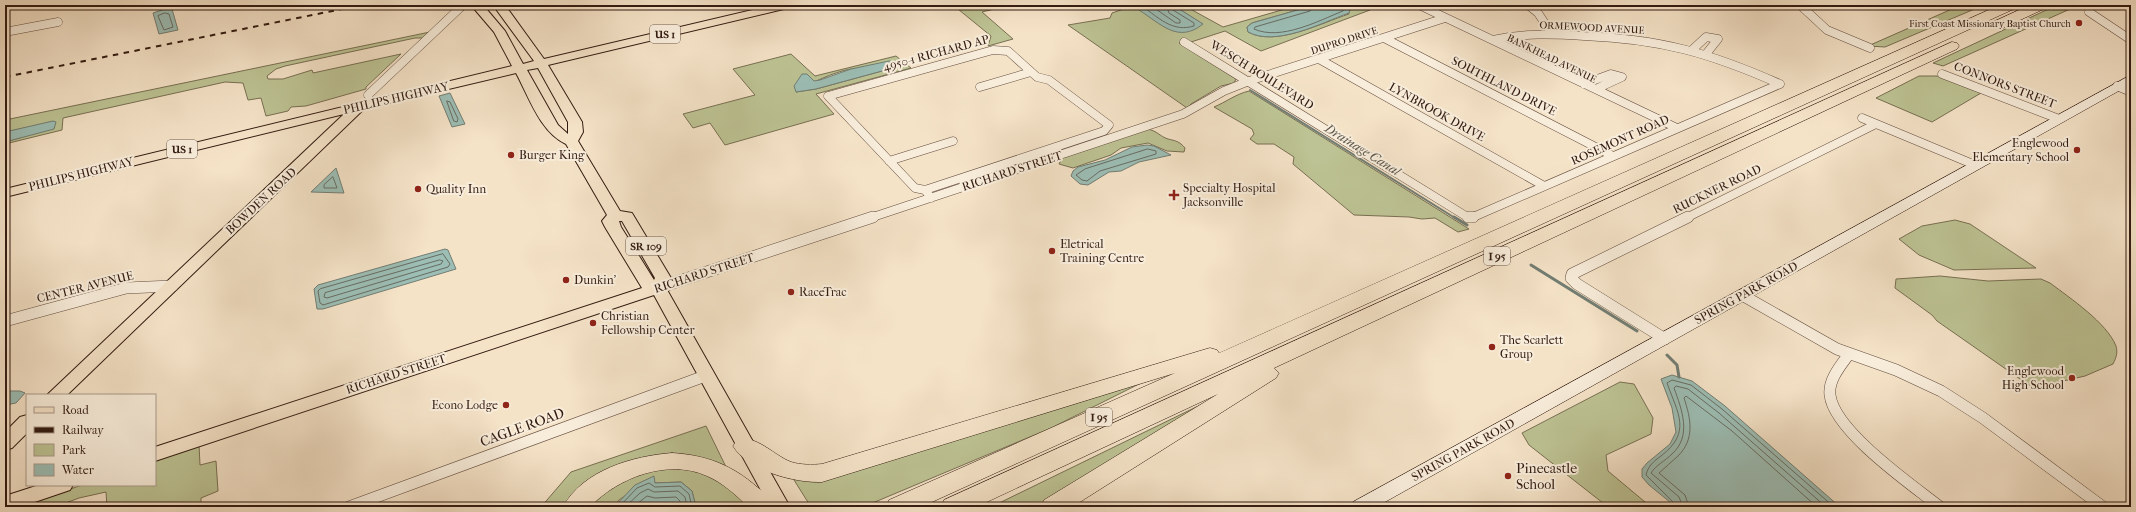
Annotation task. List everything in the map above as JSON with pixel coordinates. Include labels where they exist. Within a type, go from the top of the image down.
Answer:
[{"type":"highway","name":"I 95","points":[[898,507],[2011,5]]},
{"type":"highway","name":"I 95","points":[[953,507],[2041,5]]},
{"type":"highway","points":[[745,446],[766,461],[786,470],[799,474],[822,473],[1133,380],[1301,326]]},
{"type":"highway","points":[[1053,507],[1330,334]]},
{"type":"highway","points":[[575,507],[589,492],[613,477],[642,466],[670,462],[685,462],[709,467],[725,475],[764,507]]},
{"type":"main road","name":"SR 109","points":[[477,5],[499,32],[552,127],[562,137],[571,141],[615,216],[627,216],[653,257],[664,278],[658,288]]},
{"type":"main road","points":[[499,5],[518,27],[540,59],[575,122],[576,132],[571,141]]},
{"type":"main road","name":"PHILIPS HIGHWAY","points":[[540,59],[752,5]]},
{"type":"main road","name":"PHILIPS HIGHWAY","points":[[8,187],[518,64],[788,5]]},
{"type":"main road","name":"SPRING PARK ROAD","points":[[1360,507],[1666,339],[1742,295],[2131,79]]},
{"type":"main road","name":"BOWDEN ROAD","points":[[57,394],[172,286],[364,101]]},
{"type":"main road","points":[[658,288],[705,376],[780,507]]},
{"type":"main road","name":"RICHARD STREET","points":[[156,454],[658,288]]},
{"type":"main road","points":[[5,443],[26,423]]},
{"type":"main road","points":[[5,504],[60,486]]},
{"type":"street","name":"BOWDEN ROAD","points":[[364,101],[463,5]]},
{"type":"street","name":"BANKHEAD AVENUE","points":[[1419,5],[1677,128]]},
{"type":"street","points":[[1528,5],[1538,14],[1552,34]]},
{"type":"street","points":[[1800,5],[1827,30],[1870,48]]},
{"type":"street","points":[[2089,12],[2131,40]]},
{"type":"street","name":"DUPRO DRIVE","points":[[1249,81],[1445,18]]},
{"type":"street","points":[[5,32],[58,22]]},
{"type":"street","name":"ORMEWOOD AVENUE","points":[[1493,40],[1520,35],[1552,34],[1632,38],[1706,54],[1780,84]]},
{"type":"street","points":[[1692,50],[1706,37],[1718,39],[1719,40],[1706,54]]},
{"type":"street","name":"SOUTHLAND DRIVE","points":[[1384,38],[1613,156]]},
{"type":"street","name":"WESCH BOULEVARD","points":[[1184,42],[1470,218]]},
{"type":"street","name":"4950-1 RICHARD AP","points":[[993,50],[1008,51],[1037,77],[1049,80],[1108,123],[1108,129],[925,190],[915,188],[889,160],[828,96],[993,50]]},
{"type":"street","name":"LYNBROOK DRIVE","points":[[1319,59],[1544,186]]},
{"type":"street","points":[[980,87],[1031,72]]},
{"type":"street","points":[[1584,84],[1611,74],[1622,77],[1596,89]]},
{"type":"street","name":"CONNORS STREET","points":[[1942,74],[2059,118]]},
{"type":"street","name":"RICHARD STREET","points":[[658,288],[1183,114],[1224,91],[1249,81]]},
{"type":"street","name":"ROSEMONT ROAD","points":[[1470,218],[1780,84]]},
{"type":"street","points":[[2117,86],[2131,92]]},
{"type":"street","points":[[1862,118],[1975,165]]},
{"type":"street","name":"RUCKNER ROAD","points":[[1666,339],[1577,284],[1571,278],[1572,274],[1876,124]]},
{"type":"street","points":[[889,160],[952,141]]},
{"type":"street","name":"4950-1 RICHARD AP","points":[[925,190],[931,198]]},
{"type":"street","name":"CENTER AVENUE","points":[[5,321],[126,288],[172,286]]},
{"type":"street","points":[[1742,295],[1849,354],[1917,379],[1966,406],[2102,507]]},
{"type":"street","points":[[1849,354],[1837,370],[1831,387],[1832,404],[1840,419],[1868,447],[1940,507]]},
{"type":"street","name":"CAGLE ROAD","points":[[348,507],[705,376]]},
{"type":"green space","points":[[953,5],[1011,5],[982,12],[1013,39],[988,46],[991,36]]},
{"type":"green space","points":[[1136,5],[1145,5],[1141,6],[1202,24],[1173,5],[1183,5],[1223,27],[1299,5],[1315,5],[1252,23],[1247,27],[1248,32],[1259,36],[1272,37],[1312,28],[1349,14],[1347,6],[1343,5],[1360,5],[1370,10],[1261,51],[1225,31],[1191,42],[1184,41],[1179,43],[1236,79],[1234,83],[1221,86],[1187,108],[1068,25],[1110,18],[1112,13]]},
{"type":"green space","points":[[1961,5],[1984,5],[1885,47],[1868,46]]},
{"type":"green space","points":[[2057,5],[2079,5],[1943,66],[1933,63]]},
{"type":"green space","points":[[430,32],[425,38],[415,38],[276,69],[267,76],[268,79],[283,79],[312,70],[313,73],[401,54],[366,87],[366,89],[306,106],[291,107],[288,111],[266,116],[261,98],[248,100],[243,83],[225,82],[63,118],[62,130],[5,144],[5,142],[23,137],[30,127],[5,132],[5,120]]},
{"type":"green space","points":[[791,54],[815,76],[896,56],[911,68],[816,94],[834,114],[725,145],[710,123],[693,128],[683,114],[755,95],[733,69]],"holes":[[[861,68],[893,68],[816,89],[796,92],[822,78],[844,70]]]},
{"type":"green space","points":[[1919,76],[1937,76],[1981,93],[1932,122],[1876,98]]},
{"type":"green space","points":[[1249,91],[1469,229],[1458,232],[1435,218],[1422,219],[1409,217],[1354,215],[1293,164],[1294,157],[1274,144],[1257,144],[1250,139],[1254,134],[1252,129],[1214,107]]},
{"type":"green space","points":[[1147,129],[1179,143],[1185,148],[1184,152],[1167,151],[1148,143],[1121,148],[1111,155],[1073,168],[1059,164],[1062,158]]},
{"type":"green space","points":[[1955,220],[1970,224],[2036,268],[1954,270],[1919,255],[1899,239],[1922,226]]},
{"type":"green space","points":[[1940,276],[1988,281],[2041,279],[2050,283],[2077,303],[2105,329],[2116,346],[2117,351],[2113,364],[2085,376],[2033,388],[1937,321],[1932,315],[1895,288],[1896,279]]},
{"type":"green space","points":[[1620,382],[1634,384],[1653,418],[1651,434],[1606,455],[1608,471],[1651,507],[1608,507],[1529,445],[1522,433]]},
{"type":"green space","points":[[1141,383],[1051,428],[863,507],[811,507],[794,480],[796,477]]},
{"type":"green space","points":[[1229,391],[1046,507],[991,507]]},
{"type":"green space","points":[[706,426],[727,469],[675,456],[567,507],[541,507],[571,472]]},
{"type":"green space","points":[[199,444],[200,465],[216,461],[218,491],[201,498],[201,507],[107,507],[106,492],[79,498],[55,507],[25,507],[24,505],[79,486],[156,486],[156,460]]},
{"type":"green space","points":[[664,467],[697,470],[727,486],[748,507],[696,507],[692,491],[681,482],[655,483],[653,477],[619,500],[614,507],[582,507],[608,485]]},
{"type":"water","points":[[1145,5],[1173,5],[1203,24],[1194,30],[1186,32],[1170,30],[1139,10]]},
{"type":"water","points":[[1315,5],[1343,5],[1350,10],[1349,13],[1298,32],[1285,35],[1272,37],[1259,36],[1248,32],[1247,27],[1252,23]]},
{"type":"water","points":[[165,9],[172,9],[178,30],[159,34],[153,13]]},
{"type":"water","points":[[889,61],[894,62],[895,65],[893,68],[816,89],[796,92],[794,86],[802,74],[807,74],[814,81],[851,69]]},
{"type":"water","points":[[450,93],[465,124],[452,127],[439,96]]},
{"type":"water","points":[[53,121],[56,122],[54,129],[5,142],[5,132]]},
{"type":"water","points":[[1147,145],[1154,146],[1171,155],[1139,162],[1121,171],[1109,172],[1088,185],[1080,184],[1071,176],[1073,171],[1078,167],[1105,160],[1132,147]]},
{"type":"water","points":[[336,168],[344,193],[311,192]]},
{"type":"water","points":[[445,249],[448,250],[456,269],[323,309],[317,309],[314,289],[318,285]]},
{"type":"water","points":[[1672,375],[1692,381],[1725,406],[1840,507],[1676,507],[1649,485],[1642,477],[1642,469],[1670,444],[1676,432],[1672,408],[1661,379]]},
{"type":"water","points":[[5,391],[20,391],[25,393],[16,403],[5,405]]},
{"type":"water","points":[[654,476],[655,483],[681,482],[692,491],[696,507],[614,507],[635,485]]},
{"type":"waterway","name":"Drainage Canal","points":[[1250,90],[1455,218]]},
{"type":"waterway","name":"Drainage Canal","points":[[1454,217],[1467,225]]},
{"type":"waterway","name":"Drainage Canal","points":[[1531,265],[1637,331]]},
{"type":"waterway","name":"Drainage Canal","points":[[1667,355],[1677,365],[1679,377]]},
{"type":"railway","points":[[5,77],[362,5]]},
{"type":"place","name":"First Coast Missionary Baptist Church","points":[[2079,23]]},
{"type":"place","name":"Englewood Elementary School","points":[[2077,150]]},
{"type":"place","name":"Burger King","points":[[511,155]]},
{"type":"place","name":"Quality Inn","points":[[418,189]]},
{"type":"place","name":"Specialty Hospital Jacksonville","points":[[1174,195]]},
{"type":"place","name":"Eletrical Training Centre","points":[[1052,251]]},
{"type":"place","name":"Dunkin'","points":[[566,280]]},
{"type":"place","name":"RaceTrac","points":[[791,292]]},
{"type":"place","name":"Christian Fellowship Center","points":[[593,323]]},
{"type":"place","name":"The Scarlett Group","points":[[1492,347]]},
{"type":"place","name":"Englewood High School","points":[[2072,378]]},
{"type":"place","name":"Econo Lodge","points":[[506,405]]},
{"type":"place","name":"Pinecastle School","points":[[1508,476]]}]
